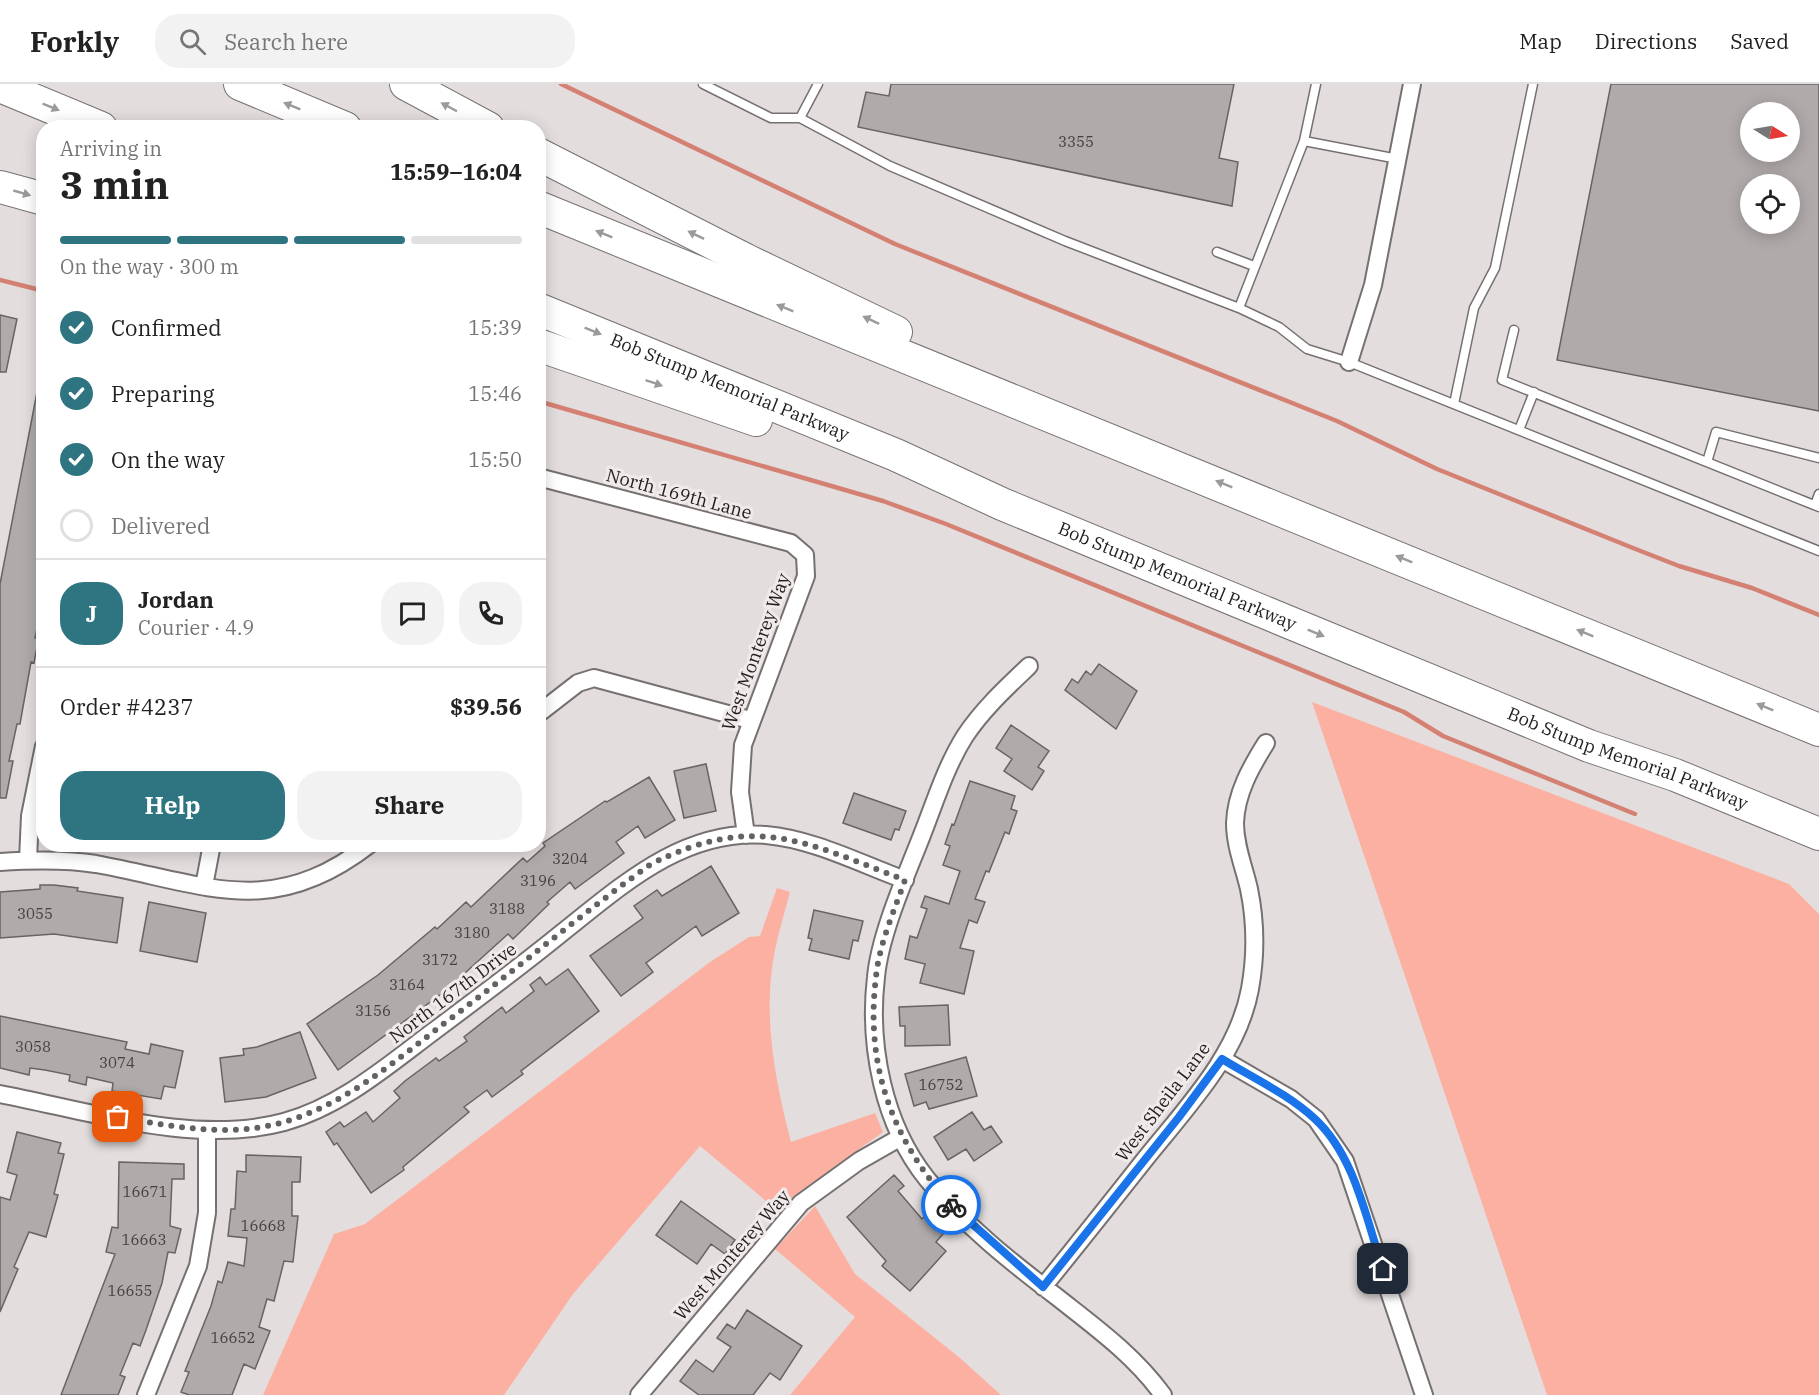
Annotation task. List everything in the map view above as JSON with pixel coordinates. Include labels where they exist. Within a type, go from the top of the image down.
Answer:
[{"type":"highway","points":[[240,84],[326,120]]},
{"type":"highway","points":[[406,84],[473,120]]},
{"type":"highway","points":[[0,86],[83,120]]},
{"type":"highway","points":[[546,158],[818,295],[1080,412],[1190,470]]},
{"type":"highway","points":[[0,186],[36,197]]},
{"type":"highway","points":[[546,210],[1076,428],[1190,470],[1819,730]]},
{"type":"highway","name":"Bob Stump Memorial Parkway","points":[[546,312],[896,455],[990,498],[1589,746],[1675,776],[1819,834]]},
{"type":"highway","points":[[546,348],[720,406],[891,471],[990,498]]},
{"type":"highway","points":[[1589,746],[1671,792],[1819,853]]},
{"type":"street","points":[[1349,362],[1373,285],[1412,84]]},
{"type":"street","name":"North 169th Lane","points":[[546,479],[791,543],[804,555]]},
{"type":"street","name":"West Monterey Way","points":[[746,835],[740,776],[743,745],[750,720],[806,576],[804,555]]},
{"type":"street","points":[[1029,666],[986,707],[964,737],[947,771],[905,880],[876,976],[874,1033],[883,1089],[900,1137],[926,1177],[958,1214],[1043,1287],[1122,1348],[1163,1395]]},
{"type":"street","points":[[546,708],[578,683],[594,678],[750,720]]},
{"type":"street","name":"West Sheila Lane","points":[[1043,1287],[1179,1117],[1222,1059],[1241,1018],[1250,991],[1254,957],[1254,919],[1236,831],[1239,799],[1249,770],[1266,743]]},
{"type":"street","points":[[28,860],[28,830],[36,788]]},
{"type":"street","name":"North 167th Drive","points":[[0,1094],[150,1123],[207,1130],[262,1127],[321,1108],[364,1083],[651,864],[695,845],[746,835],[765,835],[801,842],[905,880]]},
{"type":"street","points":[[204,886],[210,852]]},
{"type":"street","points":[[0,862],[28,860],[95,864],[204,886],[248,892],[294,886],[340,867],[360,852]]},
{"type":"street","points":[[1222,1059],[1291,1099],[1316,1119],[1345,1161],[1424,1395]]},
{"type":"street","points":[[146,1395],[198,1266],[207,1213],[207,1130]]},
{"type":"street","name":"West Monterey Way","points":[[639,1395],[801,1203],[859,1161],[900,1137]]},
{"type":"lane","points":[[703,84],[771,118],[800,118],[890,166],[1065,241],[1239,308],[1279,327],[1307,349],[1349,362],[1819,551]]},
{"type":"lane","points":[[800,118],[818,84]]},
{"type":"lane","points":[[1239,308],[1304,141],[1316,84]]},
{"type":"lane","points":[[1454,404],[1473,308],[1496,268],[1533,84]]},
{"type":"lane","points":[[1304,141],[1398,159]]},
{"type":"lane","points":[[1217,252],[1254,266]]},
{"type":"lane","points":[[1514,330],[1502,380],[1817,506],[1819,494]]},
{"type":"lane","points":[[1519,430],[1534,392]]},
{"type":"lane","points":[[1707,462],[1716,432],[1819,458]]},
{"type":"shaded area","points":[[1312,702],[1789,884],[1819,914],[1819,1395],[1547,1395]]},
{"type":"shaded area","points":[[777,888],[790,892],[771,974],[770,1023],[775,1071],[791,1142],[875,1113],[883,1132],[791,1198],[778,1211],[700,1146],[573,1294],[504,1395],[263,1395],[334,1234],[365,1224],[710,962],[749,937],[760,936]]},
{"type":"shaded area","points":[[815,1206],[855,1274],[960,1358],[1001,1395],[790,1395],[855,1317],[775,1249]]},
{"type":"building","points":[[891,84],[1234,84],[1219,158],[1238,162],[1232,206],[858,127],[866,92],[889,96]]},
{"type":"building","points":[[1611,84],[1819,84],[1819,411],[1557,360]]},
{"type":"building","points":[[0,315],[17,319],[6,372],[0,372]]},
{"type":"building","points":[[36,397],[36,653],[34,663],[31,662],[20,724],[17,724],[9,761],[13,761],[6,798],[0,798],[0,584]]},
{"type":"building","points":[[1099,664],[1137,691],[1116,729],[1065,690],[1072,679],[1078,683],[1086,671],[1091,675]]},
{"type":"building","points":[[1011,725],[1049,751],[1038,767],[1044,771],[1032,790],[1004,771],[1012,759],[996,748]]},
{"type":"building","points":[[706,764],[716,811],[684,818],[674,771]]},
{"type":"building","points":[[649,777],[675,820],[645,838],[638,826],[616,842],[624,853],[575,889],[570,882],[547,902],[549,904],[513,939],[508,934],[444,992],[338,1070],[307,1024],[378,975],[435,927],[437,929],[466,902],[471,907],[523,858],[527,862],[538,852],[546,852],[546,841],[605,801],[607,802]]},
{"type":"building","points":[[970,781],[1015,796],[1011,809],[1017,811],[1009,834],[1005,832],[975,899],[985,902],[977,923],[969,920],[960,948],[974,951],[964,994],[920,983],[925,964],[905,959],[910,936],[917,938],[927,909],[921,907],[925,896],[949,904],[960,871],[943,865],[950,846],[945,844]]},
{"type":"building","points":[[854,793],[906,811],[899,830],[895,829],[891,840],[843,823]]},
{"type":"building","points":[[711,866],[739,913],[702,936],[696,926],[646,963],[653,972],[621,996],[590,956],[643,918],[634,906],[657,890],[662,896]]},
{"type":"building","points":[[40,885],[78,888],[77,891],[123,898],[117,943],[54,934],[0,938],[0,892],[40,889]]},
{"type":"building","points":[[149,902],[206,913],[197,962],[140,951]]},
{"type":"building","points":[[814,910],[863,921],[858,941],[853,940],[849,959],[809,950],[812,939],[808,938]]},
{"type":"building","points":[[568,969],[599,1011],[521,1071],[523,1074],[492,1097],[487,1090],[464,1107],[469,1112],[403,1167],[404,1170],[371,1193],[337,1143],[334,1145],[326,1132],[340,1122],[344,1127],[366,1112],[373,1122],[400,1098],[394,1091],[405,1081],[436,1058],[439,1061],[467,1041],[464,1037],[502,1007],[506,1013],[534,991],[530,985],[540,977],[546,985]]},
{"type":"building","points":[[948,1005],[950,1045],[905,1046],[905,1026],[900,1026],[899,1007]]},
{"type":"building","points":[[0,1016],[127,1042],[125,1049],[149,1054],[151,1044],[183,1051],[175,1088],[164,1086],[161,1099],[112,1091],[113,1083],[87,1077],[86,1085],[69,1081],[70,1075],[45,1070],[30,1068],[29,1075],[0,1068]]},
{"type":"building","points":[[300,1032],[316,1078],[266,1097],[225,1102],[220,1058],[244,1055],[243,1049],[257,1047]]},
{"type":"building","points":[[966,1057],[977,1096],[929,1109],[926,1102],[914,1106],[905,1074]]},
{"type":"building","points":[[972,1112],[984,1130],[991,1126],[1002,1142],[974,1161],[966,1149],[948,1160],[934,1137]]},
{"type":"building","points":[[17,1132],[61,1143],[58,1153],[64,1154],[54,1194],[58,1195],[46,1237],[29,1232],[14,1267],[18,1269],[0,1312],[0,1197],[10,1200],[17,1175],[7,1172]]},
{"type":"building","points":[[246,1155],[301,1157],[300,1182],[292,1182],[292,1216],[298,1216],[293,1262],[284,1261],[274,1301],[267,1299],[259,1327],[270,1331],[255,1369],[244,1364],[232,1395],[189,1395],[181,1392],[189,1372],[185,1371],[211,1306],[218,1281],[222,1283],[228,1262],[244,1266],[247,1238],[228,1236],[231,1209],[235,1209],[237,1171],[246,1172]]},
{"type":"building","points":[[119,1162],[184,1164],[184,1179],[172,1179],[170,1226],[181,1229],[175,1253],[168,1252],[162,1283],[140,1346],[133,1343],[120,1375],[125,1377],[118,1395],[61,1395],[115,1254],[106,1252],[112,1227],[118,1228]]},
{"type":"building","points":[[894,1175],[904,1186],[898,1191],[922,1219],[924,1217],[943,1234],[936,1242],[946,1251],[910,1291],[882,1266],[886,1261],[847,1217]]},
{"type":"building","points":[[681,1201],[735,1240],[725,1254],[711,1244],[697,1264],[656,1235]]},
{"type":"building","points":[[747,1310],[802,1346],[780,1380],[770,1373],[753,1395],[699,1395],[680,1381],[696,1360],[713,1372],[731,1347],[717,1338],[727,1324],[735,1329]]},
{"type":"waterway","points":[[561,84],[895,244],[1337,421],[1437,469],[1633,548],[1679,566],[1752,588],[1819,615]]},
{"type":"waterway","points":[[0,280],[36,289]]},
{"type":"waterway","points":[[546,403],[883,501],[946,524],[1404,712],[1443,736],[1635,814]]},
{"type":"way so far","points":[[118,1117],[160,1125],[207,1130],[238,1129],[283,1122],[321,1108],[364,1083],[392,1063],[651,864],[683,849],[721,838],[765,835],[801,842],[905,880],[894,909],[876,976],[874,1033],[883,1089],[900,1137],[926,1177],[951,1205]]},
{"type":"route","points":[[951,1205],[958,1214],[1043,1287],[1179,1117],[1222,1059],[1291,1099],[1316,1119],[1331,1138],[1345,1161],[1357,1191],[1383,1269]]}]
